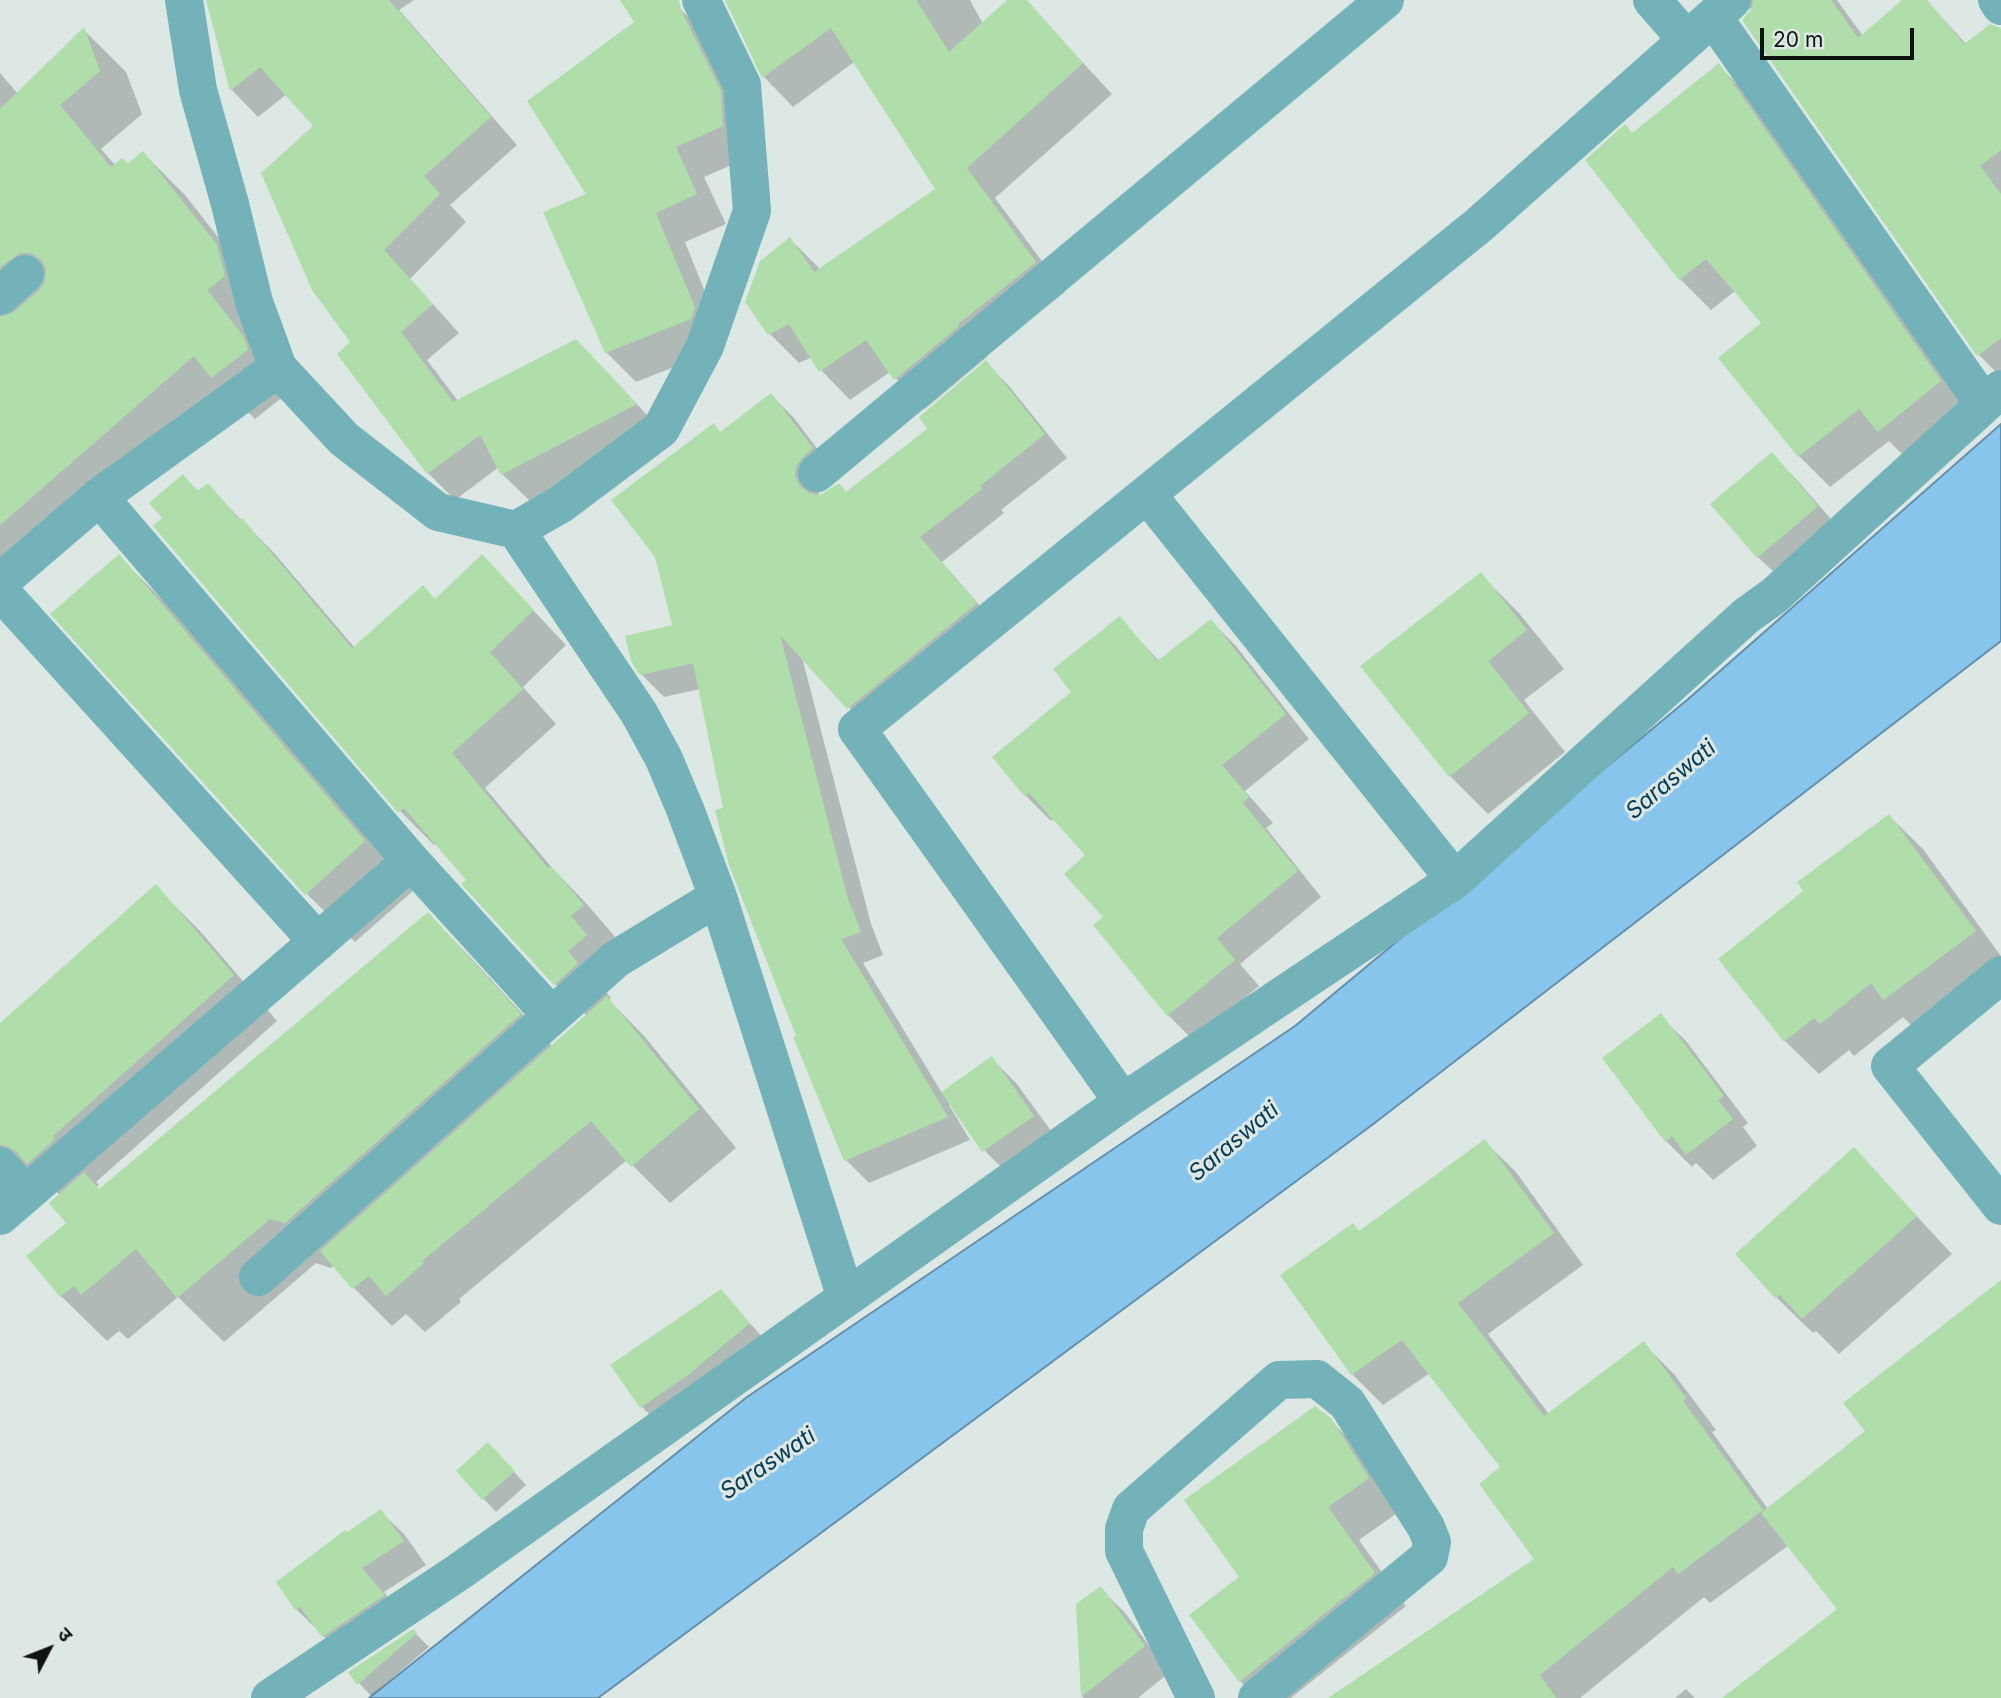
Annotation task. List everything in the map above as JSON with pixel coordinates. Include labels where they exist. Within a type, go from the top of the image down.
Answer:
[{"type":"street","points":[[184,0],[198,90],[254,302],[278,368],[344,439],[438,512],[516,530],[561,504],[661,429],[705,346],[752,212],[742,85],[701,0]]},
{"type":"street","points":[[817,473],[1385,0]]},
{"type":"street","points":[[270,1698],[460,1571],[1123,1102],[1455,880],[1992,397],[1711,19],[1652,0]]},
{"type":"street","points":[[1997,0],[2001,6]]},
{"type":"street","points":[[1123,1102],[858,729],[1479,225],[1711,19]]},
{"type":"street","points":[[0,582],[99,497],[278,368]]},
{"type":"street","points":[[1147,494],[1455,880]]},
{"type":"street","points":[[99,497],[411,861],[552,1016]]},
{"type":"street","points":[[516,530],[645,725],[664,759],[718,897],[846,1298]]},
{"type":"street","points":[[0,591],[318,942]]},
{"type":"street","points":[[0,1166],[12,1205],[411,861]]},
{"type":"street","points":[[258,1278],[617,959],[718,897]]},
{"type":"street","points":[[2001,975],[1890,1066],[2001,1206]]},
{"type":"street","points":[[1196,1698],[1124,1551],[1124,1529],[1132,1509],[1279,1380],[1317,1379],[1347,1403],[1426,1527],[1432,1542],[1429,1557],[1256,1698]]},
{"type":"water","name":"Saraswati","points":[[2001,424],[2001,641],[1372,1125],[598,1698],[369,1698],[747,1397],[1295,1026],[1687,700]]},
{"type":"building","points":[[206,0],[389,0],[491,117],[424,176],[440,194],[384,250],[433,304],[401,332],[453,402],[576,339],[637,404],[501,475],[480,435],[427,474],[337,354],[350,342],[312,290],[261,173],[313,126],[260,67],[230,91]]},
{"type":"building","points":[[620,0],[679,0],[681,10],[721,91],[723,126],[676,147],[697,194],[656,213],[695,308],[691,319],[605,353],[543,212],[586,194],[527,101],[634,22]]},
{"type":"building","points":[[725,0],[916,0],[949,52],[1007,0],[1027,0],[1083,63],[967,168],[1036,262],[958,324],[959,326],[894,380],[866,340],[819,372],[789,324],[768,335],[745,302],[760,261],[790,237],[814,272],[935,189],[831,28],[762,78]]},
{"type":"building","points":[[1753,0],[1831,0],[1858,38],[1902,0],[1927,0],[1964,44],[1990,24],[2001,28],[2001,150],[1980,166],[2001,194],[2001,338],[1977,356],[1742,20],[1752,8]]},
{"type":"building","points":[[84,27],[100,71],[60,105],[111,167],[122,158],[128,163],[143,151],[217,245],[225,276],[207,290],[244,337],[248,350],[211,378],[194,356],[0,525],[0,317],[14,312],[39,290],[45,282],[46,270],[42,260],[31,253],[20,253],[0,267],[0,109]]},
{"type":"building","points":[[1719,63],[1941,381],[1878,432],[1859,409],[1798,457],[1718,358],[1761,323],[1706,259],[1679,280],[1585,160],[1625,124],[1632,133]]},
{"type":"building","points":[[986,360],[1045,434],[980,486],[982,489],[920,537],[977,603],[847,709],[780,635],[848,899],[861,932],[841,939],[948,1117],[844,1161],[793,1037],[796,1036],[729,865],[715,810],[723,808],[693,663],[640,675],[631,661],[625,636],[672,625],[655,557],[611,500],[714,423],[720,432],[771,393],[813,448],[796,466],[795,476],[800,486],[809,493],[820,495],[839,483],[846,492],[927,429],[919,417]]},
{"type":"building","points":[[1772,452],[1818,506],[1757,558],[1710,504]]},
{"type":"building","points":[[183,474],[197,491],[208,483],[240,520],[242,518],[352,648],[423,585],[435,599],[482,554],[534,610],[490,652],[523,689],[452,753],[548,868],[551,866],[584,905],[571,916],[587,935],[568,951],[578,963],[554,985],[461,884],[466,880],[404,808],[398,813],[153,526],[162,518],[149,503]]},
{"type":"building","points":[[119,554],[365,841],[305,895],[50,614]]},
{"type":"building","points":[[1481,572],[1527,630],[1488,661],[1529,713],[1449,777],[1360,666]]},
{"type":"building","points":[[1120,616],[1157,661],[1211,619],[1286,714],[1222,765],[1249,797],[1243,803],[1298,871],[1217,938],[1235,960],[1167,1016],[1093,925],[1103,917],[1064,874],[1085,855],[1029,793],[1025,797],[992,757],[1071,692],[1053,669]]},
{"type":"building","points":[[1889,814],[1976,931],[1883,1000],[1871,983],[1820,1024],[1814,1018],[1784,1042],[1718,959],[1803,891],[1797,882]]},
{"type":"building","points":[[156,884],[234,975],[53,1136],[55,1139],[27,1164],[16,1151],[0,1145],[0,1023]]},
{"type":"building","points":[[428,912],[521,1014],[285,1223],[270,1219],[177,1298],[136,1249],[81,1295],[74,1286],[60,1297],[26,1256],[66,1223],[49,1203],[84,1172],[99,1189]]},
{"type":"building","points":[[607,996],[699,1109],[631,1167],[591,1121],[422,1261],[424,1263],[386,1296],[369,1276],[352,1289],[320,1251]]},
{"type":"building","points":[[1661,1013],[1724,1096],[1718,1100],[1733,1119],[1686,1155],[1672,1136],[1665,1142],[1602,1058]]},
{"type":"building","points":[[992,1056],[1034,1116],[982,1152],[941,1092]]},
{"type":"building","points":[[1485,1139],[1554,1233],[1458,1303],[1544,1416],[1644,1341],[1686,1398],[1683,1401],[1763,1510],[1678,1574],[1673,1567],[1540,1675],[1556,1698],[1328,1698],[1534,1559],[1479,1484],[1500,1467],[1402,1340],[1351,1375],[1280,1275],[1353,1223],[1359,1231]]},
{"type":"building","points":[[1854,1147],[1917,1216],[1802,1319],[1780,1295],[1775,1298],[1735,1254]]},
{"type":"building","points":[[2001,1280],[2001,1698],[1722,1698],[1837,1609],[1761,1513],[1865,1431],[1843,1403]]},
{"type":"building","points":[[721,1289],[750,1323],[688,1375],[640,1408],[610,1365]]},
{"type":"building","points":[[1315,1406],[1331,1418],[1369,1478],[1328,1507],[1375,1573],[1239,1682],[1189,1615],[1239,1577],[1184,1500]]},
{"type":"building","points":[[488,1442],[515,1471],[482,1500],[456,1471]]},
{"type":"building","points":[[381,1509],[404,1541],[362,1568],[385,1595],[322,1637],[300,1607],[295,1610],[276,1582],[345,1530],[347,1532]]},
{"type":"building","points":[[1101,1586],[1145,1646],[1081,1697],[1076,1604]]},
{"type":"building","points":[[413,1629],[417,1633],[357,1685],[348,1672]]}]
